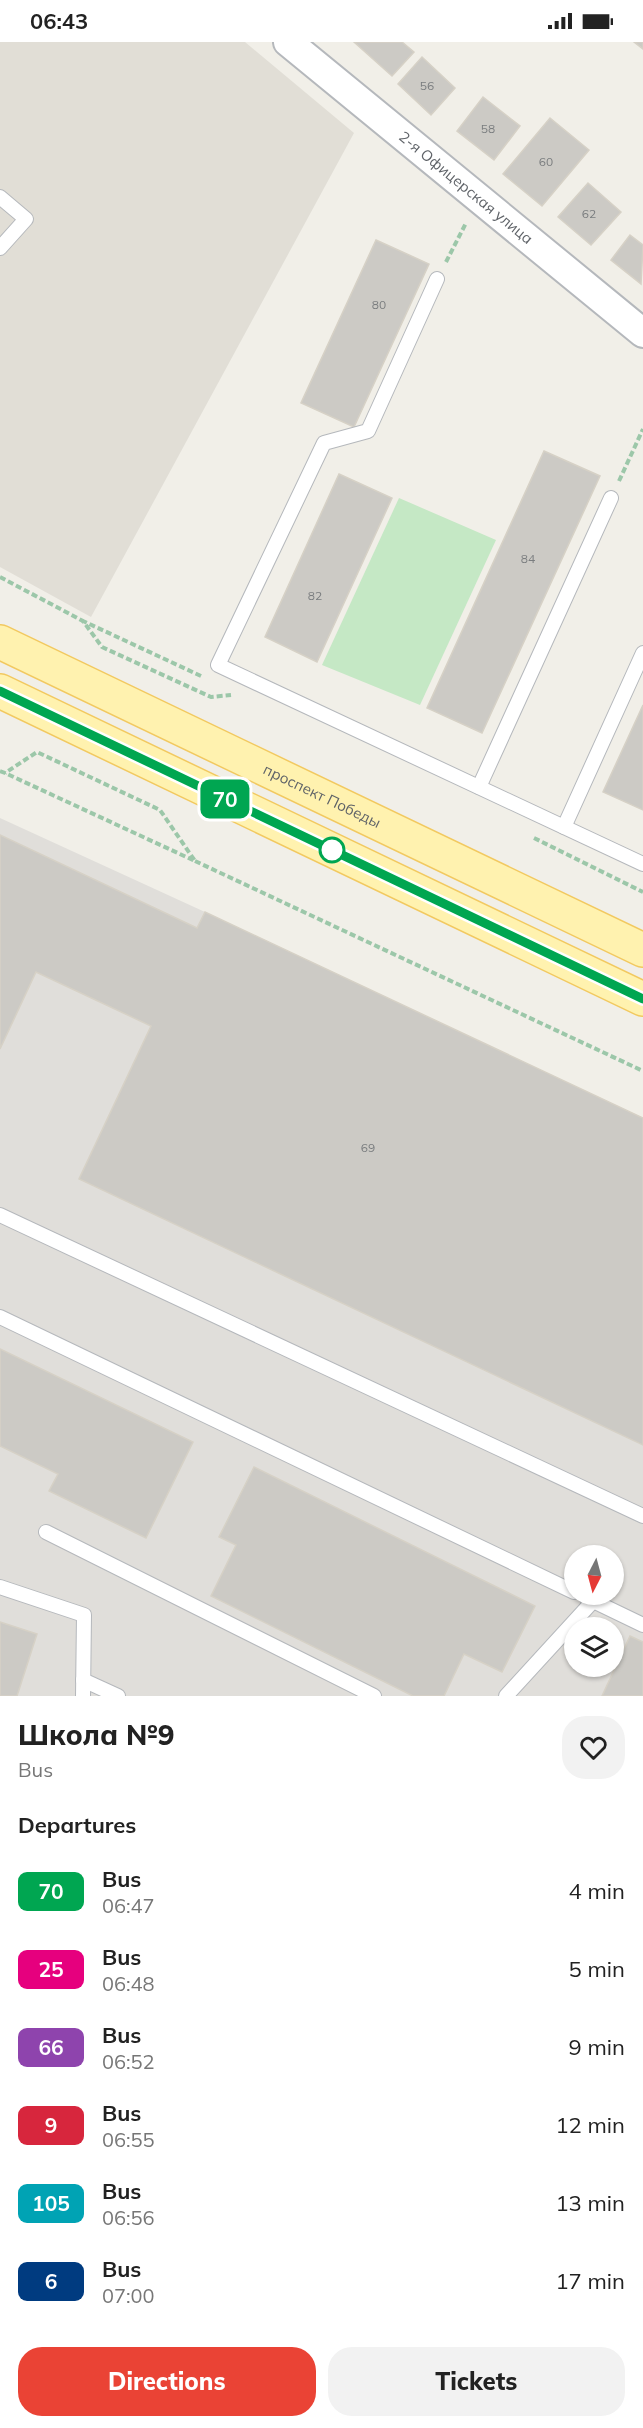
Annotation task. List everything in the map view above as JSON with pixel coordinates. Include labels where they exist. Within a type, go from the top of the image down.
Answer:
[{"type":"main road","name":"проспект Победы","points":[[0,642],[643,950]]},
{"type":"main road","points":[[0,691],[643,999]]},
{"type":"street","name":"2-я Офицерская улица","points":[[288,42],[643,333]]},
{"type":"lane","points":[[0,197],[26,219],[0,248]]},
{"type":"lane","points":[[437,279],[368,431],[324,443],[218,665],[643,864]]},
{"type":"lane","points":[[479,787],[611,498]]},
{"type":"lane","points":[[564,827],[643,653]]},
{"type":"lane","points":[[0,1215],[643,1516]]},
{"type":"lane","points":[[0,1317],[564,1587]]},
{"type":"lane","points":[[46,1532],[374,1696]]},
{"type":"lane","points":[[0,1587],[84,1615],[83,1696]]},
{"type":"lane","points":[[506,1696],[589,1605]]},
{"type":"lane","points":[[601,1605],[643,1625]]},
{"type":"lane","points":[[83,1680],[118,1696]]},
{"type":"path","points":[[437,279],[479,198]]},
{"type":"path","points":[[611,498],[643,429]]},
{"type":"path","points":[[0,578],[83,621]]},
{"type":"path","points":[[102,647],[211,697],[241,694]]},
{"type":"path","points":[[2,772],[37,752],[160,810],[195,861]]},
{"type":"path","points":[[2,772],[643,1071]]},
{"type":"shaded area","points":[[0,42],[245,42],[354,133],[91,617],[0,567]]},
{"type":"shaded area","points":[[0,818],[643,1118],[643,1696],[0,1696]]},
{"type":"green space","points":[[399,498],[496,540],[420,705],[322,665]]},
{"type":"building","points":[[354,42],[402,42],[414,52],[392,76]]},
{"type":"building","points":[[634,42],[643,42],[643,49]]},
{"type":"building","points":[[422,57],[455,88],[431,115],[398,84]]},
{"type":"building","points":[[483,97],[520,126],[494,160],[457,131]]},
{"type":"building","points":[[550,118],[589,150],[542,206],[503,174]]},
{"type":"building","points":[[588,183],[621,212],[591,245],[558,217]]},
{"type":"building","points":[[630,235],[643,245],[641,284],[611,260]]},
{"type":"building","points":[[376,240],[429,264],[354,427],[301,403]]},
{"type":"building","points":[[544,451],[600,476],[482,733],[427,708]]},
{"type":"building","points":[[339,474],[392,498],[317,662],[265,637]]},
{"type":"building","points":[[643,705],[643,810],[603,792]]},
{"type":"building","points":[[0,835],[197,928],[205,912],[643,1118],[643,1445],[79,1179],[151,1026],[36,972],[0,1049]]},
{"type":"building","points":[[0,1349],[193,1442],[146,1538],[49,1491],[58,1474],[0,1446]]},
{"type":"building","points":[[254,1467],[535,1606],[502,1672],[464,1654],[444,1696],[413,1696],[211,1596],[236,1545],[219,1537]]},
{"type":"building","points":[[0,1622],[37,1634],[17,1696],[0,1696]]},
{"type":"building","points":[[630,1636],[643,1642],[643,1696],[602,1696],[611,1677],[624,1677],[624,1649]]},
{"type":"bus line","name":"70","points":[[0,691],[643,999]]}]
